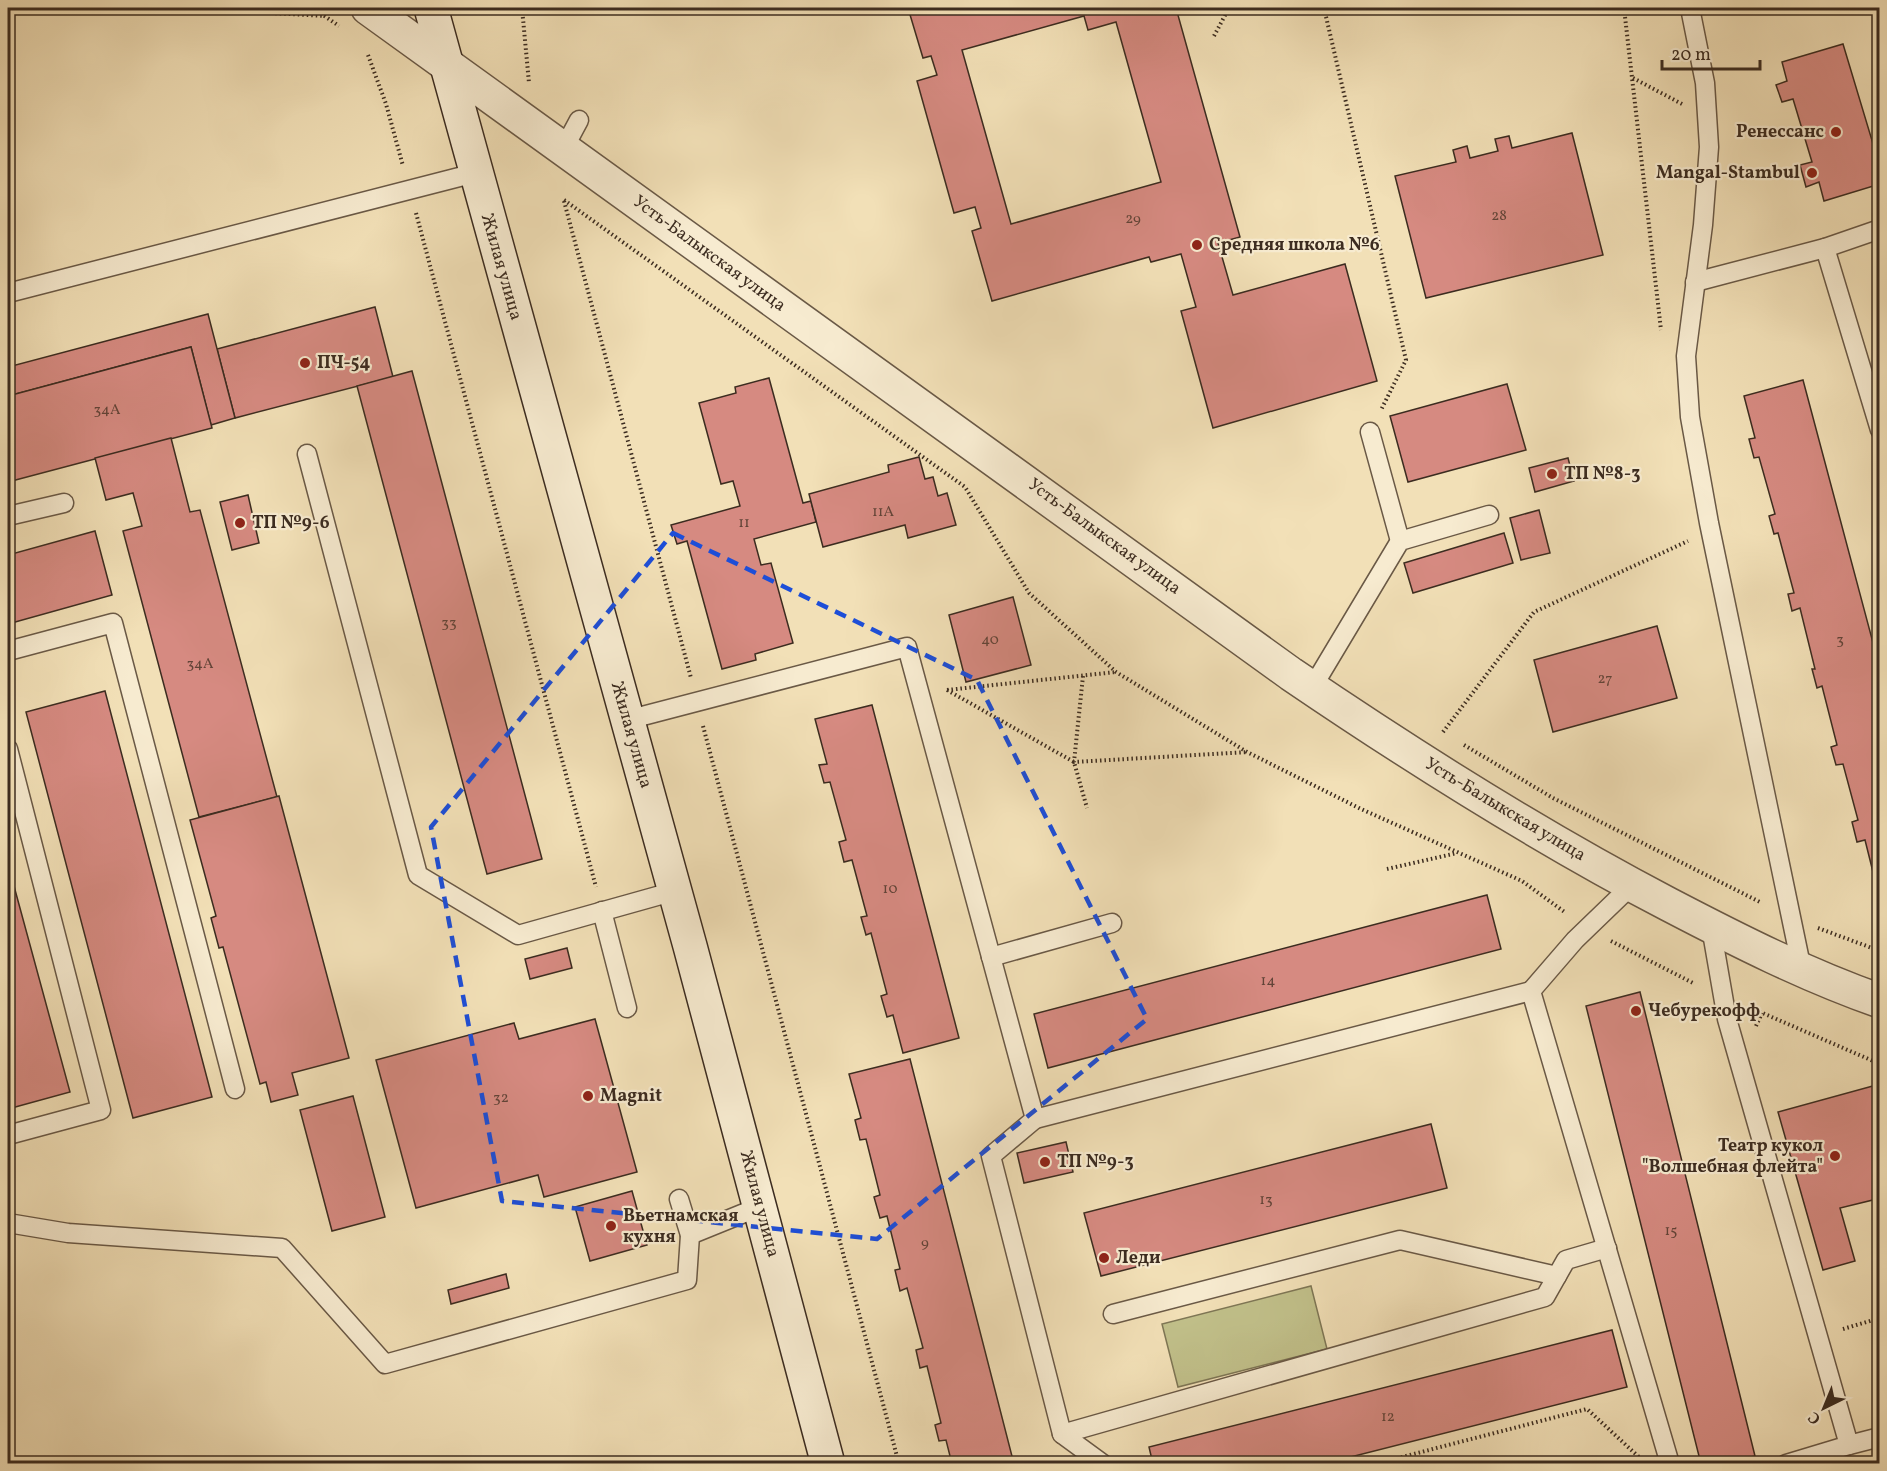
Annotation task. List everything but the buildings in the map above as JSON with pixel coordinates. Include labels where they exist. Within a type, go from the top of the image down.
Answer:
[{"type":"street","name":"Усть-Балыкская улица","points":[[368,8],[1312,688],[1510,816],[1632,885],[1711,927],[1802,970],[1880,1000]]},
{"type":"street","name":"Жилая улица","points":[[431,8],[444,63],[675,891],[828,1464]]},
{"type":"lane","points":[[1690,8],[1705,83],[1709,147],[1703,225],[1686,356],[1690,417],[1802,970]]},
{"type":"lane","points":[[563,150],[579,120]]},
{"type":"lane","points":[[8,293],[475,173]]},
{"type":"lane","points":[[1695,282],[1825,248],[1880,229]]},
{"type":"lane","points":[[1825,248],[1880,430]]},
{"type":"lane","points":[[1370,432],[1400,541]]},
{"type":"lane","points":[[307,454],[418,875],[518,935],[675,891]]},
{"type":"lane","points":[[8,516],[64,503]]},
{"type":"lane","points":[[1312,688],[1400,541],[1489,515]]},
{"type":"lane","points":[[8,651],[113,623],[235,1089]]},
{"type":"lane","points":[[627,720],[907,647],[1035,1119]]},
{"type":"lane","points":[[8,749],[101,1110],[8,1135]]},
{"type":"lane","points":[[1103,1464],[1062,1434],[991,1155],[1035,1119],[1531,992],[1588,928],[1632,885]]},
{"type":"lane","points":[[602,911],[627,1008]]},
{"type":"lane","points":[[991,957],[1112,923]]},
{"type":"lane","points":[[1711,927],[1727,1019],[1849,1445]]},
{"type":"lane","points":[[1531,992],[1670,1464]]},
{"type":"lane","points":[[8,1223],[68,1233],[282,1248],[385,1364],[687,1280],[690,1236],[679,1199]]},
{"type":"lane","points":[[690,1236],[759,1207]]},
{"type":"lane","points":[[1113,1314],[1400,1240],[1557,1276]]},
{"type":"lane","points":[[1062,1434],[1545,1297],[1566,1260],[1607,1248]]},
{"type":"lane","points":[[1786,1464],[1880,1437]]},
{"type":"path","points":[[181,8],[325,16]]},
{"type":"path","points":[[522,8],[530,84]]},
{"type":"path","points":[[1214,36],[1228,8]]},
{"type":"path","points":[[1324,8],[1406,360],[1370,432]]},
{"type":"path","points":[[1624,8],[1663,340]]},
{"type":"path","points":[[368,55],[386,104],[602,911]]},
{"type":"path","points":[[1632,78],[1707,118]]},
{"type":"path","points":[[899,1464],[564,200],[965,487],[1029,593],[1116,672],[1249,752],[1361,809],[1522,880],[1588,928],[1663,970],[1880,1064]]},
{"type":"path","points":[[1443,732],[1534,612],[1694,539]]},
{"type":"path","points":[[914,671],[1074,762],[1249,752]]},
{"type":"path","points":[[946,690],[1116,672]]},
{"type":"path","points":[[1083,676],[1074,762],[1087,808]]},
{"type":"path","points":[[1433,726],[1453,738]]},
{"type":"path","points":[[1463,744],[1553,798],[1790,916],[1880,951]]},
{"type":"path","points":[[1388,869],[1458,852]]},
{"type":"path","points":[[1833,1331],[1880,1318]]},
{"type":"path","points":[[1376,1464],[1587,1409],[1646,1464]]},
{"type":"highlighted area","points":[[673,533],[977,680],[1147,1019],[877,1239],[502,1201],[431,827]]},
{"type":"shaded area","points":[[1311,1286],[1327,1349],[1178,1387],[1162,1324]]},
{"type":"place","name":"Ренессанс","points":[[1836,132]]},
{"type":"place","name":"Mangal-Stambul","points":[[1812,173]]},
{"type":"place","name":"Средняя школа №6","points":[[1197,245]]},
{"type":"place","name":"ПЧ-54","points":[[305,363]]},
{"type":"place","name":"ТП №8-3","points":[[1552,474]]},
{"type":"place","name":"ТП №9-6","points":[[240,523]]},
{"type":"place","name":"Чебурекофф","points":[[1636,1011]]},
{"type":"place","name":"Magnit","points":[[588,1096]]},
{"type":"place","name":"Театр кукол \"Волшебная флейта\"","points":[[1835,1156]]},
{"type":"place","name":"ТП №9-3","points":[[1045,1162]]},
{"type":"place","name":"Вьетнамская кухня","points":[[611,1226]]},
{"type":"place","name":"Леди","points":[[1104,1258]]}]
